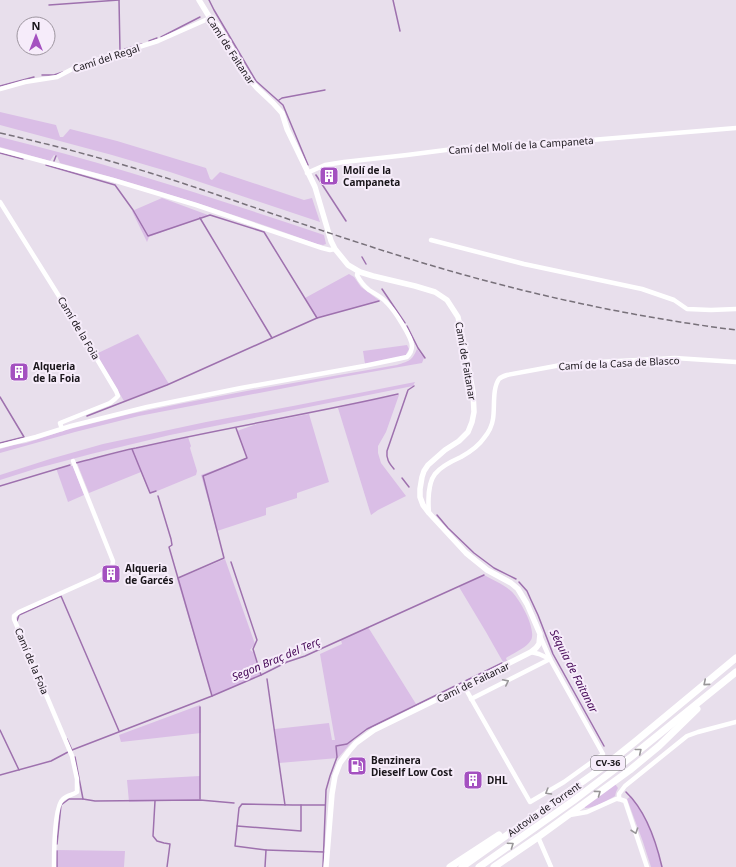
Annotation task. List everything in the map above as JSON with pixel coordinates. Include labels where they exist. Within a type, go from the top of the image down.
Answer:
[{"type":"highway","name":"Autovia de Torrent","points":[[462,867],[606,765],[736,658]]},
{"type":"highway","name":"Autovia de Torrent","points":[[479,867],[579,797],[736,673]]},
{"type":"highway","points":[[498,866],[630,770],[659,746],[736,673]]},
{"type":"highway","points":[[450,867],[561,797]]},
{"type":"street","name":"Camí de Faitanar","points":[[199,0],[210,18],[218,26],[251,81],[282,113],[287,129],[315,187],[331,241],[335,249],[348,265],[358,271],[373,276],[435,292],[447,300],[458,317],[473,392],[474,412],[472,422],[468,432],[460,441],[445,450],[428,465],[422,477],[420,497],[423,505],[429,513],[466,553],[487,570],[512,583],[518,589],[527,604],[540,634]]},
{"type":"street","name":"Camí del Regal","points":[[0,89],[43,78],[57,77],[78,66],[158,41],[210,18]]},
{"type":"street","name":"Camí del Molí de la Campaneta","points":[[308,173],[325,165],[469,147],[567,142],[736,128]]},
{"type":"street","points":[[0,150],[113,180],[196,205],[322,248],[330,250],[335,249]]},
{"type":"street","name":"Camí de la Foia","points":[[0,202],[67,309],[118,396],[110,403],[60,424],[62,429]]},
{"type":"street","points":[[431,240],[524,264],[642,289],[674,300],[687,309],[736,309]]},
{"type":"street","points":[[0,446],[147,406],[406,357],[410,353],[412,347],[411,341],[401,323],[386,302],[363,285],[357,275],[358,271]]},
{"type":"street","name":"Camí de la Casa de Blasco","points":[[429,513],[429,497],[431,484],[435,474],[440,468],[474,450],[488,433],[493,418],[496,386],[499,379],[503,376],[561,365],[600,362],[675,358],[736,362]]},
{"type":"street","name":"Camí de la Foia","points":[[54,867],[55,831],[59,805],[63,799],[77,792],[77,780],[72,756],[14,616],[19,612],[97,577],[112,568],[112,561],[73,461]]},
{"type":"street","points":[[531,652],[536,648],[540,641],[540,634]]},
{"type":"street","points":[[464,686],[530,802],[564,782],[603,754],[550,659],[540,634]]},
{"type":"street","name":"Camí de Faitanar","points":[[326,867],[333,786],[340,763],[356,743],[374,730],[531,652]]},
{"type":"street","points":[[531,652],[550,659]]},
{"type":"street","name":"Camí de Faitanar","points":[[471,699],[550,659]]},
{"type":"street","points":[[619,799],[619,794],[625,786],[687,736],[736,722]]},
{"type":"street","points":[[567,816],[587,812],[616,799],[625,802],[647,867]]},
{"type":"street","points":[[538,837],[551,867]]},
{"type":"shaded area","points":[[0,112],[56,125],[60,137],[63,137],[70,129],[117,141],[206,168],[210,179],[212,180],[220,172],[304,200],[312,198],[320,222],[170,172],[0,125]]},
{"type":"shaded area","points":[[0,137],[123,170],[244,208],[324,235],[326,244],[317,244],[189,200],[60,163],[57,156],[54,155],[50,161],[0,147]]},
{"type":"shaded area","points":[[162,198],[208,215],[149,237],[147,242],[132,211]]},
{"type":"shaded area","points":[[349,274],[354,277],[361,287],[380,301],[317,318],[305,298]]},
{"type":"shaded area","points":[[138,334],[169,384],[124,401],[96,354]]},
{"type":"shaded area","points":[[407,345],[409,349],[404,358],[365,364],[363,351]]},
{"type":"shaded area","points":[[417,349],[424,358],[422,363],[139,416],[0,453],[0,449],[130,414],[252,390],[397,365],[410,360]]},
{"type":"shaded area","points":[[415,382],[413,386],[170,435],[38,468],[0,480],[0,475],[103,444],[206,422]]},
{"type":"shaded area","points":[[399,395],[386,432],[378,446],[378,453],[381,463],[406,496],[371,515],[338,408]]},
{"type":"shaded area","points":[[309,414],[329,482],[297,493],[297,498],[266,508],[266,515],[217,531],[201,475],[247,458],[237,431],[257,424]]},
{"type":"shaded area","points":[[188,437],[197,471],[196,475],[150,494],[141,472],[89,493],[77,463],[133,449]]},
{"type":"shaded area","points":[[73,466],[84,495],[68,502],[56,468]]},
{"type":"shaded area","points":[[225,559],[255,644],[250,650],[253,652],[261,675],[212,696],[177,579]]},
{"type":"shaded area","points":[[484,575],[505,586],[511,591],[526,614],[532,629],[531,640],[529,643],[506,658],[507,661],[503,662],[459,587]]},
{"type":"shaded area","points":[[368,627],[416,704],[371,727],[357,736],[338,758],[279,763],[275,729],[329,723],[332,740],[335,740],[320,654],[342,644],[341,640]]},
{"type":"shaded area","points":[[200,705],[201,733],[121,742],[119,735]]},
{"type":"shaded area","points":[[200,776],[199,800],[129,802],[127,780]]},
{"type":"shaded area","points":[[615,784],[618,788],[615,796],[597,806],[585,808],[585,806]]},
{"type":"shaded area","points":[[631,796],[642,813],[650,830],[662,867],[651,867],[627,799]]},
{"type":"shaded area","points":[[56,850],[125,851],[124,867],[56,867]]},
{"type":"waterway","points":[[119,0],[120,51]]},
{"type":"waterway","points":[[49,5],[119,0]]},
{"type":"waterway","name":"Séquia de Faitanar","points":[[209,0],[256,81],[283,105],[308,165]]},
{"type":"waterway","points":[[393,0],[400,31]]},
{"type":"waterway","points":[[161,37],[200,17]]},
{"type":"waterway","points":[[149,41],[157,38]]},
{"type":"waterway","points":[[125,49],[142,44]]},
{"type":"waterway","points":[[42,75],[54,75],[63,72]]},
{"type":"waterway","points":[[0,86],[34,77]]},
{"type":"waterway","points":[[279,100],[282,98],[325,90]]},
{"type":"waterway","points":[[0,153],[23,159]]},
{"type":"waterway","points":[[54,161],[56,156]]},
{"type":"waterway","points":[[46,165],[115,185],[133,210],[148,236],[210,215],[264,232],[317,318],[379,301]]},
{"type":"waterway","name":"Séquia de Faitanar","points":[[316,175],[346,221]]},
{"type":"waterway","points":[[200,218],[272,338],[317,318]]},
{"type":"waterway","name":"Séquia de Faitanar","points":[[362,257],[366,264]]},
{"type":"waterway","name":"Séquia de Faitanar","points":[[382,289],[405,323]]},
{"type":"waterway","name":"Séquia de Faitanar","points":[[407,326],[425,358]]},
{"type":"waterway","points":[[87,416],[167,385],[272,338]]},
{"type":"waterway","name":"Séquia de Faitanar","points":[[394,469],[388,461],[387,451],[408,390],[414,386]]},
{"type":"waterway","points":[[76,463],[121,451],[398,394]]},
{"type":"waterway","points":[[0,397],[24,437],[0,443]]},
{"type":"waterway","points":[[178,578],[224,558],[203,476],[247,458],[236,428]]},
{"type":"waterway","points":[[132,449],[150,493],[156,491]]},
{"type":"waterway","points":[[0,486],[70,465]]},
{"type":"waterway","name":"Séquia de Faitanar","points":[[402,478],[409,487]]},
{"type":"waterway","points":[[158,496],[171,539],[172,545],[169,547],[212,696]]},
{"type":"waterway","name":"Séquia de Faitanar","points":[[437,515],[474,553],[494,568],[516,579]]},
{"type":"waterway","points":[[231,562],[257,640],[253,649],[261,675]]},
{"type":"waterway","name":"Segon Braç del Terç","points":[[72,750],[212,696],[287,662],[305,656],[484,575]]},
{"type":"waterway","name":"Séquia de Faitanar","points":[[519,582],[527,591],[553,654],[604,746]]},
{"type":"waterway","points":[[17,621],[19,615],[61,596],[119,731]]},
{"type":"waterway","points":[[323,867],[326,790],[337,757],[336,746],[347,744],[367,729],[502,663]]},
{"type":"waterway","points":[[267,679],[285,805]]},
{"type":"waterway","points":[[200,707],[200,799]]},
{"type":"waterway","points":[[0,730],[19,770]]},
{"type":"waterway","points":[[67,739],[72,750]]},
{"type":"waterway","name":"Segon Braç del Terç","points":[[0,775],[51,761],[68,752]]},
{"type":"waterway","points":[[75,757],[83,799],[95,801],[200,800],[234,803]]},
{"type":"waterway","name":"Séquia de Faitanar","points":[[626,792],[645,817],[657,847],[662,867]]},
{"type":"waterway","points":[[57,844],[61,805],[69,799],[83,799]]},
{"type":"waterway","points":[[155,801],[153,836],[157,841],[170,844],[167,867]]},
{"type":"waterway","points":[[265,867],[266,850],[235,846],[239,808],[242,804],[325,805]]},
{"type":"waterway","points":[[237,826],[301,831],[301,805]]},
{"type":"waterway","points":[[266,850],[324,852]]},
{"type":"waterway","points":[[57,851],[57,867]]},
{"type":"railway","points":[[0,133],[70,150],[139,170],[382,250],[491,282],[572,302],[654,318],[736,330]]},
{"type":"place","name":"Molí de la Campaneta","points":[[329,176]]},
{"type":"place","name":"Alqueria de la Foia","points":[[19,372]]},
{"type":"place","name":"Alqueria de Garcés","points":[[111,574]]},
{"type":"place","name":"Benzinera Dieself Low Cost","points":[[357,766]]},
{"type":"place","name":"DHL","points":[[473,780]]}]
